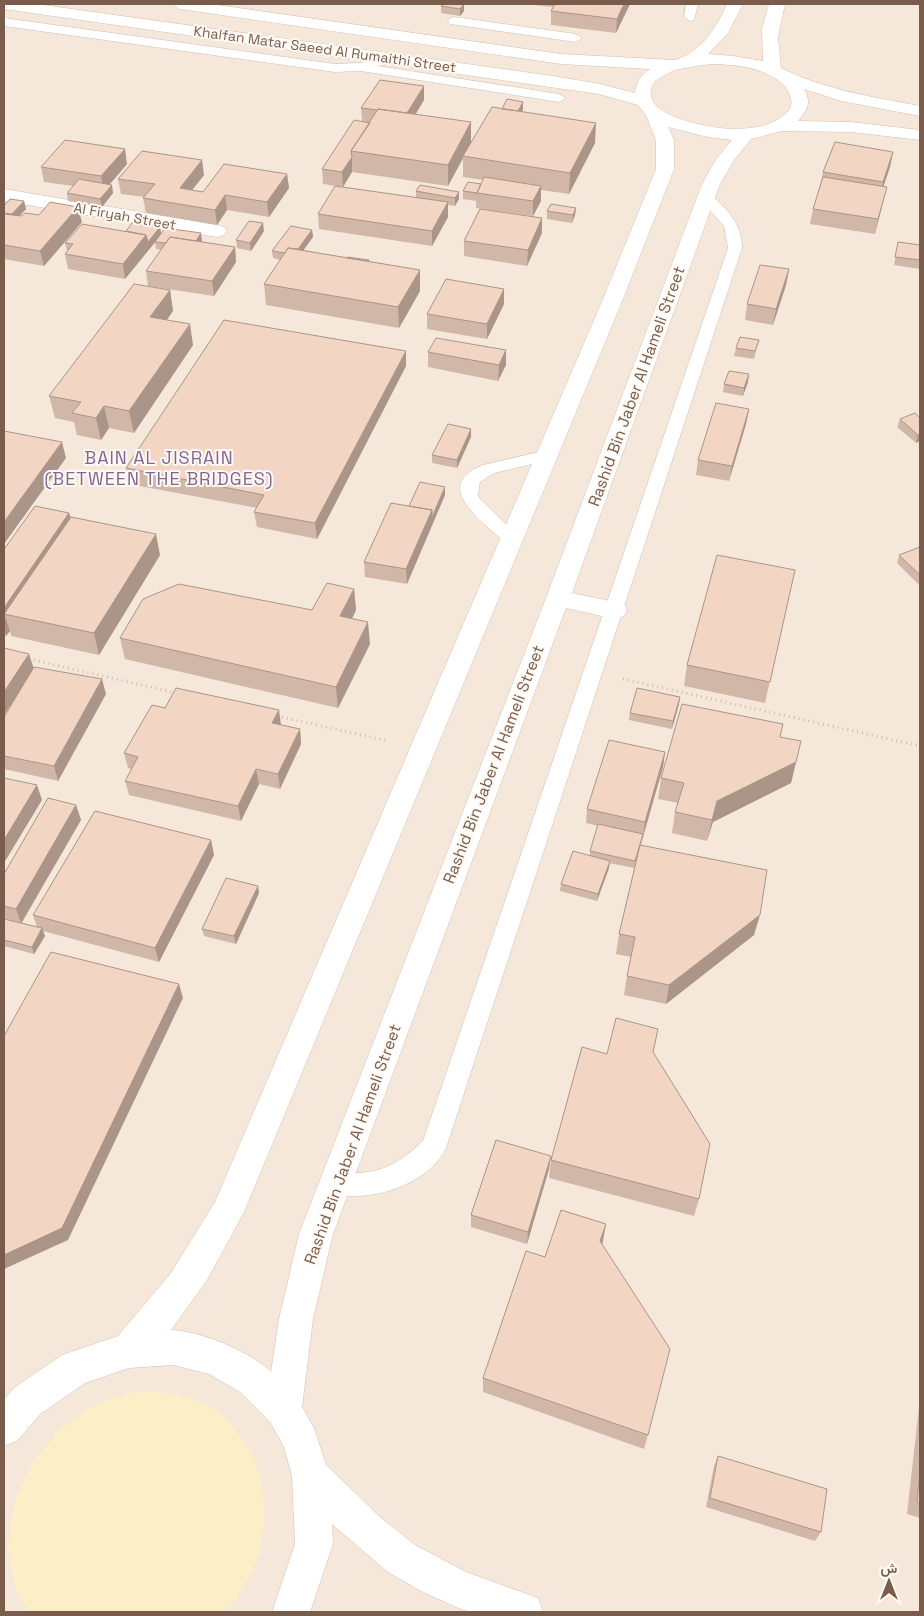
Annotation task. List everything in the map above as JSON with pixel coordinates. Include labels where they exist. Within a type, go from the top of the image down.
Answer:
[{"type":"street","name":"Khalfan Matar Saeed Al Rumaithi Street","points":[[4,4],[389,58],[460,75],[576,84],[649,107],[672,124],[694,131],[720,135],[746,134],[778,126]]},
{"type":"street","name":"Khalfan Matar Saeed Al Rumaithi Street","points":[[180,4],[588,62],[681,63],[734,60],[756,64],[779,74]]},
{"type":"street","points":[[129,1350],[160,1318],[186,1284],[209,1248],[227,1212],[613,299],[665,169],[665,140],[642,90],[647,80],[657,71],[681,63],[721,32],[728,22],[735,4]]},
{"type":"street","points":[[777,4],[768,35],[779,74],[795,87],[800,97],[799,108],[792,118],[778,126]]},
{"type":"street","points":[[779,74],[841,96],[920,111]]},
{"type":"street","points":[[778,126],[851,127],[920,135]]},
{"type":"street","name":"Rashid Bin Jaber Al Hameli Street","points":[[284,1410],[292,1345],[305,1275],[316,1234],[558,598],[706,198],[717,171],[746,134]]},
{"type":"street","name":"Al Firyah Street","points":[[4,195],[218,231]]},
{"type":"street","points":[[558,598],[615,610]]},
{"type":"street","points":[[4,1428],[15,1401],[75,1368],[129,1350],[173,1347],[215,1358],[253,1379],[284,1410],[301,1441],[312,1476],[314,1544],[291,1612]]},
{"type":"street","points":[[312,1476],[350,1515],[388,1548],[430,1575],[477,1597],[524,1612]]},
{"type":"lane","points":[[690,18],[692,4]]},
{"type":"lane","points":[[4,22],[335,68],[361,67],[460,75],[559,98]]},
{"type":"lane","points":[[454,22],[576,38]]},
{"type":"lane","points":[[509,52],[523,31]]},
{"type":"lane","points":[[361,67],[389,58]]},
{"type":"lane","points":[[336,1183],[357,1186],[380,1183],[401,1175],[419,1163],[433,1148],[595,673],[735,248],[734,231],[731,224],[706,198]]},
{"type":"lane","points":[[512,539],[472,502],[468,487],[471,480],[481,472],[547,455]]},
{"type":"path","points":[[23,658],[185,695]]},
{"type":"path","points":[[595,673],[920,746]]},
{"type":"path","points":[[271,714],[423,749]]},
{"type":"shaded area","points":[[4,4],[920,4],[920,1612],[4,1612]]},
{"type":"sand","points":[[140,1391],[180,1396],[197,1401],[216,1410],[232,1426],[247,1446],[257,1469],[263,1494],[264,1520],[253,1570],[240,1592],[224,1612],[29,1612],[16,1591],[8,1549],[14,1504],[31,1464],[60,1429],[98,1403]]},
{"type":"building","points":[[443,4],[464,4],[460,9],[441,6]]},
{"type":"building","points":[[555,4],[624,4],[617,19],[551,11]]},
{"type":"building","points":[[380,80],[424,86],[407,113],[361,108]]},
{"type":"building","points":[[507,99],[523,102],[518,111],[502,109]]},
{"type":"building","points":[[492,107],[596,123],[570,173],[463,156]]},
{"type":"building","points":[[378,109],[471,122],[448,165],[351,151]]},
{"type":"building","points":[[354,120],[370,123],[351,151],[352,157],[342,172],[322,169]]},
{"type":"building","points":[[65,140],[125,149],[101,176],[41,167]]},
{"type":"building","points":[[835,142],[893,152],[883,182],[823,172]]},
{"type":"building","points":[[142,151],[202,160],[180,188],[203,192],[224,164],[287,174],[267,202],[225,195],[215,210],[143,198],[155,184],[118,179]]},
{"type":"building","points":[[484,177],[541,186],[533,201],[477,193]]},
{"type":"building","points":[[823,177],[887,187],[878,219],[813,209]]},
{"type":"building","points":[[79,179],[112,185],[100,199],[67,193]]},
{"type":"building","points":[[468,182],[481,184],[477,193],[463,191]]},
{"type":"building","points":[[420,185],[459,192],[455,198],[416,191]]},
{"type":"building","points":[[335,186],[448,202],[432,231],[318,214]]},
{"type":"building","points":[[10,199],[24,201],[12,214],[4,213],[4,206]]},
{"type":"building","points":[[50,202],[78,207],[40,251],[4,245],[4,214],[21,216],[25,213],[39,215]]},
{"type":"building","points":[[551,204],[576,208],[573,215],[547,211]]},
{"type":"building","points":[[480,209],[542,218],[528,250],[464,241]]},
{"type":"building","points":[[249,221],[263,223],[250,243],[236,240]]},
{"type":"building","points":[[133,222],[160,227],[148,242],[146,235],[126,231]]},
{"type":"building","points":[[82,224],[146,235],[123,264],[65,254],[73,244],[65,243]]},
{"type":"building","points":[[291,226],[312,230],[298,249],[288,248],[285,253],[272,251]]},
{"type":"building","points":[[165,228],[201,233],[196,241],[170,237],[166,243],[155,242]]},
{"type":"building","points":[[170,237],[235,247],[212,281],[146,271]]},
{"type":"building","points":[[898,242],[920,245],[920,260],[895,257]]},
{"type":"building","points":[[288,248],[420,270],[398,307],[264,284]]},
{"type":"building","points":[[348,257],[369,260],[347,258]]},
{"type":"building","points":[[760,265],[789,269],[776,309],[747,304]]},
{"type":"building","points":[[446,279],[504,289],[487,324],[427,314]]},
{"type":"building","points":[[134,284],[170,290],[150,317],[190,324],[129,411],[104,406],[96,418],[72,413],[81,402],[49,396]]},
{"type":"building","points":[[224,320],[406,351],[315,523],[254,512],[264,495],[126,468]]},
{"type":"building","points":[[740,337],[759,340],[755,351],[736,348]]},
{"type":"building","points":[[436,338],[506,350],[499,365],[428,352]]},
{"type":"building","points":[[729,371],[749,374],[744,388],[724,384]]},
{"type":"building","points":[[716,403],[749,409],[732,466],[698,460]]},
{"type":"building","points":[[915,413],[920,418],[920,434],[918,435],[900,419]]},
{"type":"building","points":[[448,424],[471,429],[457,460],[432,455]]},
{"type":"building","points":[[4,431],[62,442],[4,522]]},
{"type":"building","points":[[420,482],[445,487],[432,517],[432,510],[409,506]]},
{"type":"building","points":[[391,503],[432,510],[406,569],[364,562]]},
{"type":"building","points":[[35,506],[69,513],[4,608],[4,548]]},
{"type":"building","points":[[71,517],[156,534],[94,633],[4,614]]},
{"type":"building","points":[[920,547],[920,575],[899,555]]},
{"type":"building","points":[[717,555],[795,570],[770,682],[687,665]]},
{"type":"building","points":[[327,583],[354,589],[340,616],[368,622],[336,687],[120,638],[143,599],[179,584],[312,610]]},
{"type":"building","points":[[4,648],[29,654],[4,692]]},
{"type":"building","points":[[34,667],[102,679],[54,766],[4,756],[4,717]]},
{"type":"building","points":[[176,688],[279,710],[272,723],[300,729],[278,774],[256,769],[238,806],[125,781],[138,757],[124,753],[152,705],[165,708]]},
{"type":"building","points":[[637,688],[680,697],[673,721],[630,713]]},
{"type":"building","points":[[682,704],[783,724],[780,737],[801,741],[796,762],[717,801],[712,820],[675,812],[684,783],[661,778]]},
{"type":"building","points":[[609,740],[665,752],[645,822],[587,809]]},
{"type":"building","points":[[4,778],[37,785],[4,840]]},
{"type":"building","points":[[48,798],[76,805],[16,909],[4,906],[4,874]]},
{"type":"building","points":[[95,811],[211,840],[155,948],[33,915]]},
{"type":"building","points":[[598,824],[643,834],[635,861],[590,851]]},
{"type":"building","points":[[640,845],[767,870],[760,915],[669,985],[627,976],[635,937],[619,934]]},
{"type":"building","points":[[573,851],[610,861],[598,894],[561,884]]},
{"type":"building","points":[[226,878],[258,886],[234,936],[202,929]]},
{"type":"building","points":[[4,919],[42,928],[32,947],[4,940]]},
{"type":"building","points":[[51,952],[179,984],[62,1228],[4,1255],[4,1036]]},
{"type":"building","points":[[616,1018],[658,1029],[653,1052],[710,1144],[699,1199],[551,1160],[582,1047],[607,1054]]},
{"type":"building","points":[[496,1140],[551,1156],[528,1232],[471,1215]]},
{"type":"building","points":[[561,1210],[606,1224],[600,1241],[670,1349],[648,1435],[483,1378],[526,1251],[545,1257]]},
{"type":"building","points":[[718,1456],[827,1489],[821,1532],[710,1498]]},
{"type":"building","points":[[920,1472],[920,1503],[917,1502]]},
{"type":"district","name":"BAIN AL JISRAIN (BETWEEN THE BRIDGES)","points":[[159,468]]}]
